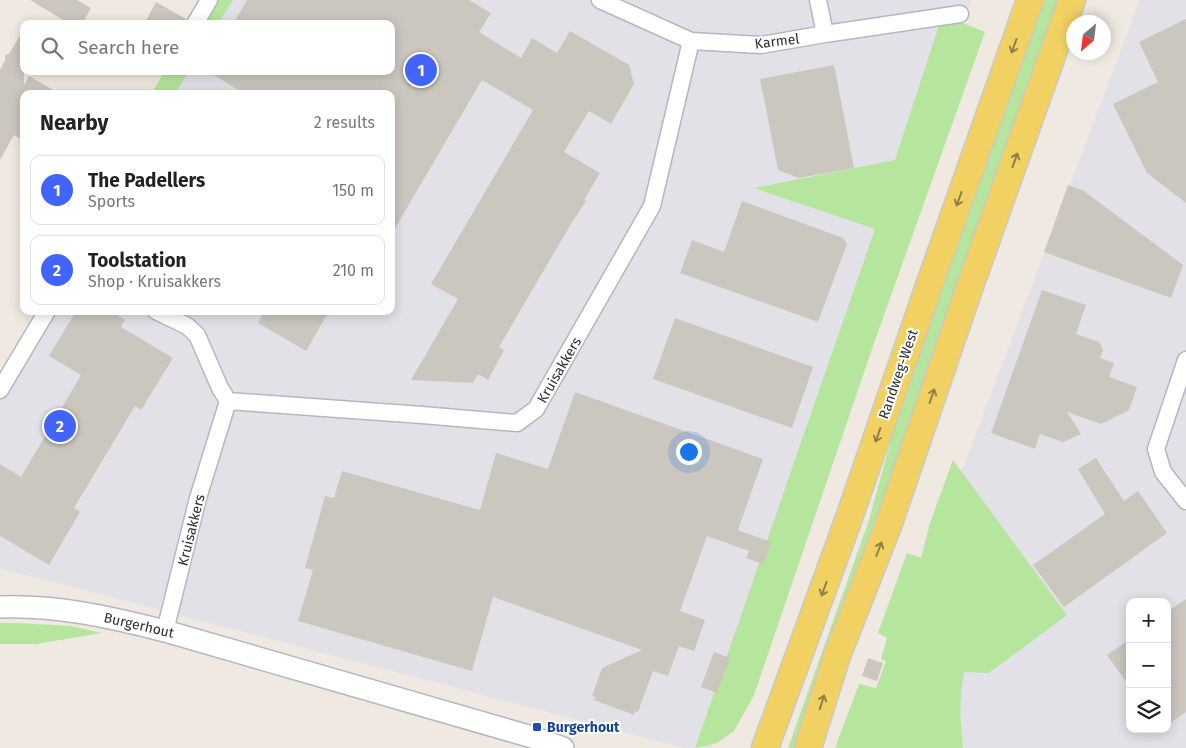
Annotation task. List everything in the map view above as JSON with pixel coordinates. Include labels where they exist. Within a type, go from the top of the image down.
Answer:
[{"type":"main road","name":"Randweg-West","points":[[765,748],[850,518],[933,274],[1030,0]]},
{"type":"main road","points":[[808,748],[837,656],[888,526],[969,289],[1072,0]]},
{"type":"street","points":[[197,20],[209,0]]},
{"type":"street","name":"Karmel","points":[[600,0],[691,41],[761,45],[960,14]]},
{"type":"street","points":[[818,0],[825,34]]},
{"type":"street","name":"Kruisakkers","points":[[165,631],[198,498],[228,401],[517,423],[536,409],[652,206],[691,41]]},
{"type":"street","points":[[0,390],[45,315]]},
{"type":"street","points":[[165,315],[188,326],[198,335],[220,388],[228,401]]},
{"type":"street","points":[[1186,360],[1156,449],[1163,472],[1186,501]]},
{"type":"street","name":"Burgerhout","points":[[0,607],[21,606],[76,611],[165,631],[532,737],[563,748]]},
{"type":"shaded area","points":[[229,0],[972,0],[711,748],[685,748],[0,568],[0,379],[39,315],[395,315],[395,90],[174,90],[184,75],[395,75],[395,20],[216,20]]},
{"type":"shaded area","points":[[1140,0],[1186,0],[1186,748],[857,748]]},
{"type":"green space","points":[[209,0],[233,0],[220,20],[196,20]]},
{"type":"green space","points":[[1045,0],[1059,0],[795,748],[788,748],[869,520],[895,425]]},
{"type":"green space","points":[[963,23],[985,32],[873,346],[754,695],[734,731],[717,743],[695,748],[875,229],[754,188],[895,160],[939,25]]},
{"type":"green space","points":[[163,75],[187,75],[177,90],[153,90]]},
{"type":"green space","points":[[953,460],[1067,615],[989,673],[964,672],[960,710],[963,748],[835,748],[859,684],[876,688],[886,661],[881,659],[887,638],[878,633],[907,553],[921,558],[930,523]]},
{"type":"green space","points":[[0,623],[71,626],[102,633],[36,644],[0,644]]},
{"type":"building","points":[[30,0],[77,0],[91,8],[84,20],[63,20]]},
{"type":"building","points":[[247,0],[469,0],[491,13],[479,32],[521,58],[532,38],[557,53],[570,31],[629,65],[634,84],[611,124],[589,111],[564,152],[600,173],[584,200],[586,201],[499,347],[504,350],[488,380],[478,374],[473,383],[411,380],[458,299],[431,284],[533,110],[482,80],[395,228],[395,90],[238,90],[214,75],[395,75],[395,20],[235,20]]},
{"type":"building","points":[[156,2],[186,19],[186,20],[146,20]]},
{"type":"building","points":[[1186,19],[1186,203],[1147,173],[1113,104],[1158,82],[1139,42]]},
{"type":"building","points":[[20,36],[20,75],[24,75],[24,85],[29,76],[53,90],[20,90],[20,139],[14,135],[0,160],[0,70],[5,60],[5,55],[9,54]]},
{"type":"building","points":[[834,65],[854,168],[799,178],[778,170],[760,79]]},
{"type":"building","points":[[1068,185],[1084,191],[1183,265],[1171,298],[1044,252]]},
{"type":"building","points":[[742,201],[843,238],[847,244],[818,322],[680,273],[692,240],[724,252]]},
{"type":"building","points":[[1042,290],[1086,305],[1076,334],[1099,342],[1103,350],[1100,358],[1114,363],[1109,377],[1137,387],[1129,410],[1101,424],[1067,412],[1081,434],[1063,442],[1040,434],[1035,449],[991,433]]},
{"type":"building","points":[[74,315],[117,315],[125,320],[121,327],[173,358],[141,410],[135,406],[74,508],[80,512],[49,565],[0,536],[0,464],[21,477],[81,375],[49,356]]},
{"type":"building","points":[[263,315],[327,315],[306,351],[258,323]]},
{"type":"building","points":[[675,318],[813,367],[792,428],[653,379]]},
{"type":"building","points":[[575,392],[763,459],[738,530],[771,542],[763,564],[746,558],[749,551],[707,536],[680,611],[705,620],[694,651],[679,646],[668,676],[653,671],[638,712],[635,711],[634,715],[594,700],[596,697],[592,696],[602,668],[642,650],[493,597],[472,671],[298,621],[313,570],[305,568],[325,496],[334,498],[342,471],[480,510],[496,453],[548,469]]},
{"type":"building","points":[[1096,458],[1124,501],[1138,491],[1167,533],[1064,607],[1033,565],[1105,514],[1078,469]]},
{"type":"building","points":[[1186,599],[1186,712],[1171,722],[1171,643],[1171,609]]},
{"type":"building","points":[[1126,642],[1126,681],[1107,655]]},
{"type":"building","points":[[714,652],[730,658],[717,693],[701,687]]},
{"type":"building","points":[[868,658],[883,663],[877,681],[862,676]]},
{"type":"place","name":"The Padellers","points":[[421,70]]},
{"type":"place","name":"Toolstation","points":[[60,426]]},
{"type":"place","name":"Burgerhout","points":[[537,727]]}]
